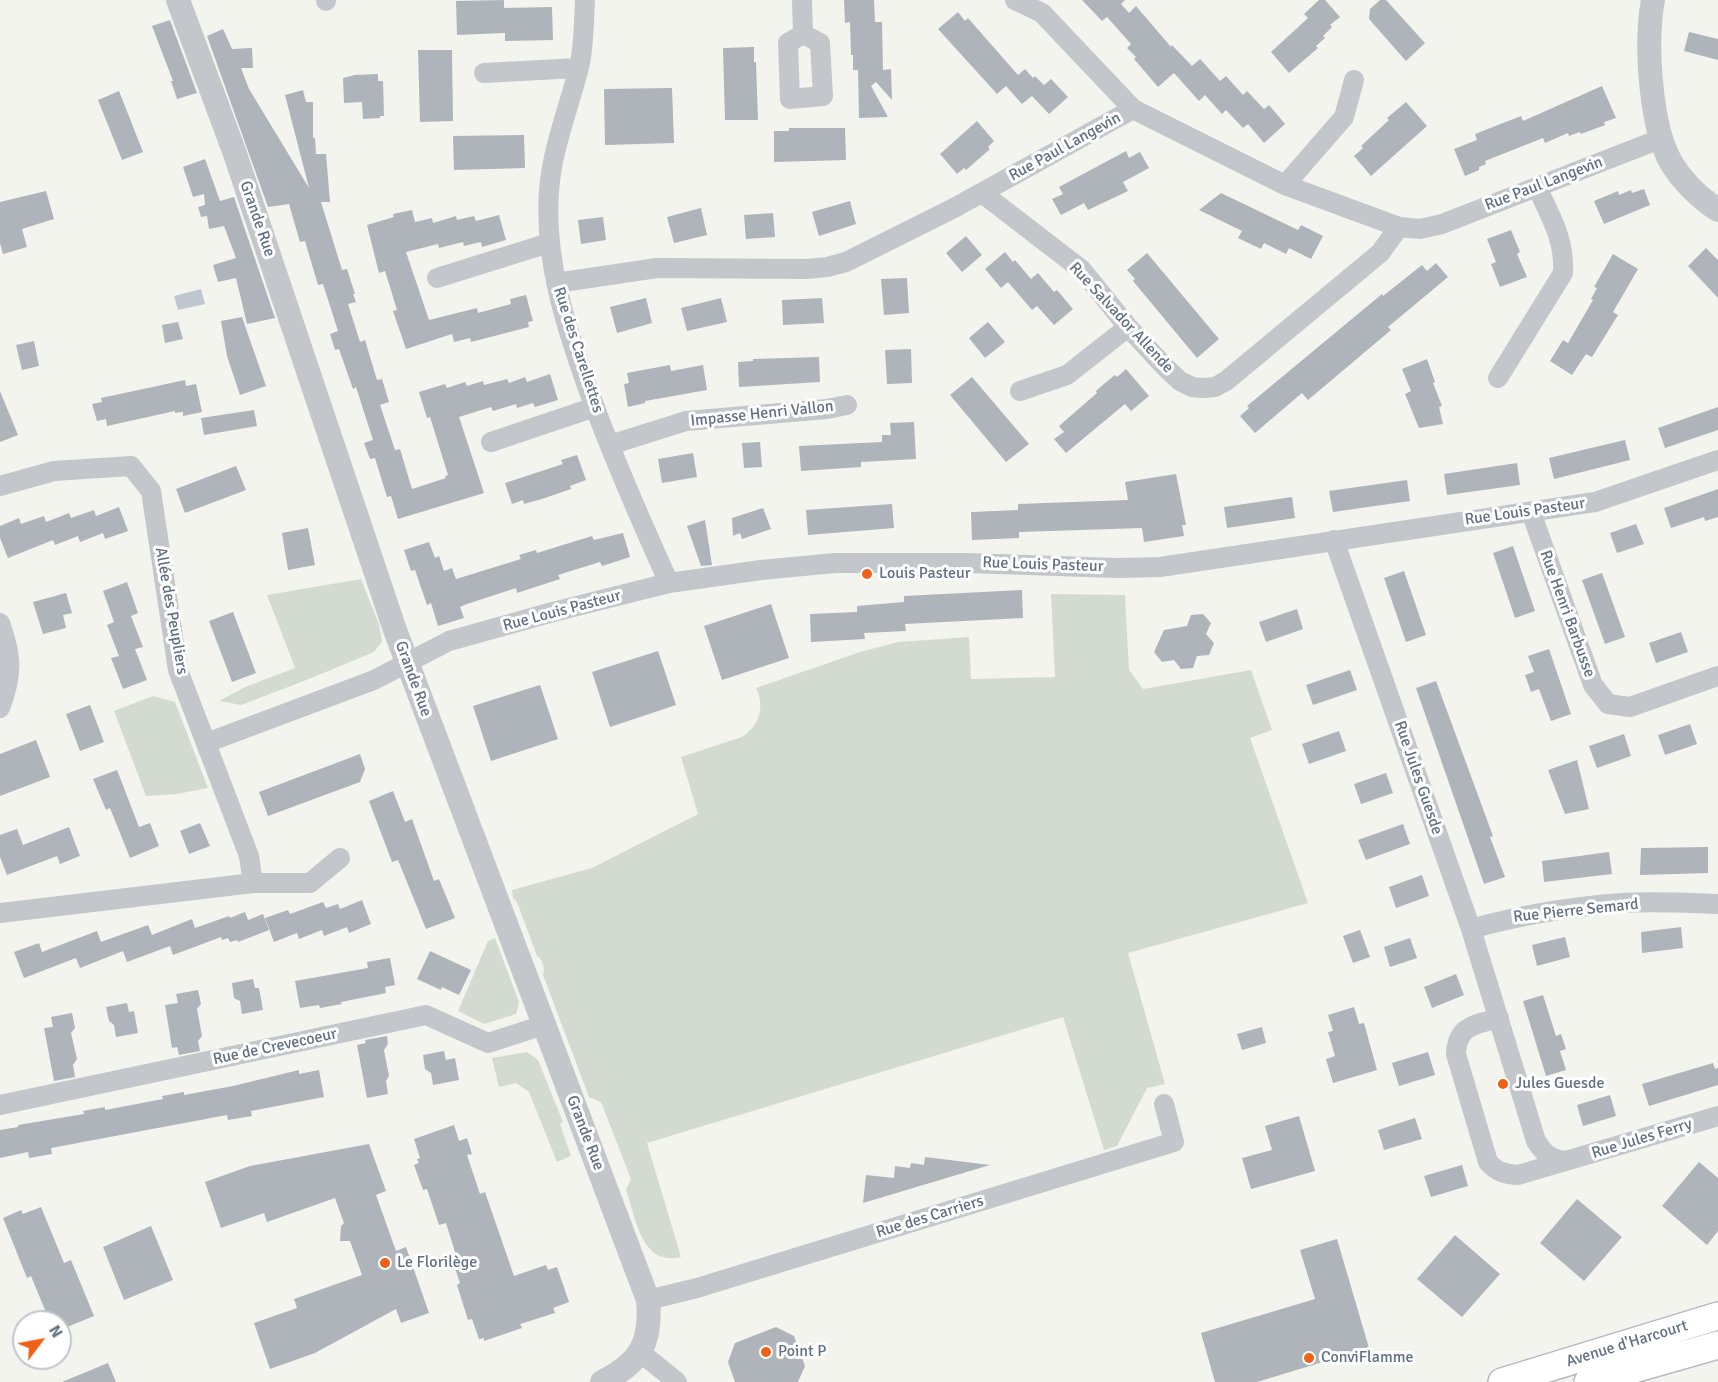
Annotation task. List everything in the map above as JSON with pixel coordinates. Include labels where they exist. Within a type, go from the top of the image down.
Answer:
[{"type":"main road","name":"Avenue d'Harcourt","points":[[1502,1382],[1718,1316]]},
{"type":"main road","name":"Avenue d'Harcourt","points":[[1588,1382],[1718,1345]]},
{"type":"street","name":"Grande Rue","points":[[178,0],[234,151],[407,663],[648,1300],[650,1319],[647,1337],[640,1352],[620,1373],[602,1382]]},
{"type":"street","name":"Rue des Carellettes","points":[[585,0],[584,32],[579,68],[553,160],[549,191],[549,243],[556,283],[573,345],[610,445],[669,584]]},
{"type":"street","points":[[802,0],[803,34]]},
{"type":"street","points":[[1015,0],[1042,13],[1132,110]]},
{"type":"street","points":[[1653,0],[1649,19],[1651,72],[1660,139],[1672,165],[1689,185],[1718,210]]},
{"type":"street","points":[[484,73],[579,68]]},
{"type":"street","points":[[1285,185],[1344,117],[1354,80]]},
{"type":"street","name":"Rue Paul Langevin","points":[[556,283],[657,268],[827,267],[846,262],[982,193],[1132,110],[1285,185],[1399,228],[1420,228],[1442,224],[1660,139]]},
{"type":"street","points":[[1498,378],[1563,273],[1564,255],[1559,234],[1537,187]]},
{"type":"street","name":"Rue Salvador Allende","points":[[982,193],[1082,270],[1128,327],[1165,367],[1180,381],[1192,387],[1215,387],[1226,381],[1380,254],[1399,228]]},
{"type":"street","points":[[437,278],[549,243]]},
{"type":"street","points":[[1020,391],[1067,375],[1128,327]]},
{"type":"street","name":"Impasse Henri Vallon","points":[[610,445],[686,421],[827,409],[847,405]]},
{"type":"street","points":[[491,442],[595,407]]},
{"type":"street","name":"Rue Louis Pasteur","points":[[206,743],[374,680],[449,641],[553,612],[669,584],[761,570],[836,563],[1160,567],[1595,502],[1718,460]]},
{"type":"street","name":"Allée des Peupliers","points":[[0,486],[54,471],[131,466],[151,492],[178,670],[249,856],[253,883]]},
{"type":"street","name":"Rue Henri Barbusse","points":[[1531,512],[1593,685],[1608,704],[1630,707],[1718,676]]},
{"type":"street","name":"Rue Jules Guesde","points":[[1334,540],[1471,928],[1536,1141],[1546,1155],[1565,1161]]},
{"type":"street","points":[[0,622],[9,648],[10,668],[0,708]]},
{"type":"street","points":[[0,913],[253,883],[310,883],[340,858]]},
{"type":"street","name":"Rue Pierre Semard","points":[[1471,928],[1528,915],[1623,903],[1718,904]]},
{"type":"street","name":"Rue de Crevecoeur","points":[[0,1106],[426,1015],[488,1043],[544,1025]]},
{"type":"street","points":[[1498,1018],[1471,1026],[1460,1034],[1456,1043],[1456,1054],[1488,1162],[1496,1171],[1518,1175],[1565,1161]]},
{"type":"street","name":"Rue des Carriers","points":[[648,1300],[697,1288],[1174,1142],[1164,1104]]},
{"type":"street","name":"Rue Jules Ferry","points":[[1565,1161],[1718,1116]]},
{"type":"street","points":[[640,1352],[677,1382]]},
{"type":"shaded area","points":[[201,289],[205,304],[178,310],[174,296]]},
{"type":"shaded area","points":[[361,579],[379,624],[382,642],[374,652],[241,705],[219,701],[245,687],[295,668],[267,595]]},
{"type":"shaded area","points":[[1051,594],[1125,595],[1129,670],[1143,689],[1251,670],[1272,730],[1250,738],[1308,903],[1128,953],[1165,1084],[1147,1088],[1117,1146],[1104,1150],[1063,1017],[647,1143],[681,1257],[668,1258],[657,1255],[642,1238],[637,1226],[626,1190],[631,1179],[601,1102],[589,1097],[543,975],[544,967],[537,956],[517,902],[513,898],[512,890],[592,868],[698,814],[681,757],[742,737],[748,732],[759,715],[760,702],[756,688],[860,652],[898,642],[969,637],[971,679],[1055,677]]},
{"type":"shaded area","points":[[153,696],[175,702],[208,788],[177,794],[146,796],[114,711]]},
{"type":"shaded area","points":[[495,938],[519,1002],[516,1014],[484,1024],[458,1011],[488,941]]},
{"type":"shaded area","points":[[527,1052],[538,1060],[563,1122],[560,1124],[571,1156],[557,1162],[529,1092],[516,1083],[499,1087],[492,1058]]},
{"type":"building","points":[[504,0],[504,8],[552,7],[553,40],[505,41],[505,33],[457,35],[456,1]]},
{"type":"building","points":[[844,0],[874,0],[875,22],[882,22],[883,70],[891,69],[892,100],[876,82],[871,86],[888,117],[859,118],[858,70],[853,70],[850,22],[845,23]]},
{"type":"building","points":[[1082,0],[1125,0],[1121,4],[1129,13],[1136,6],[1171,47],[1172,45],[1192,66],[1200,59],[1220,81],[1226,76],[1243,95],[1247,91],[1264,109],[1269,105],[1285,124],[1264,143],[1248,124],[1243,128],[1226,110],[1222,114],[1205,95],[1199,101],[1174,73],[1158,87],[1127,48],[1131,44],[1107,17],[1102,21]]},
{"type":"building","points":[[1319,0],[1325,0],[1340,17],[1330,25],[1332,27],[1323,36],[1325,38],[1316,46],[1318,48],[1289,73],[1271,52],[1308,18],[1304,14]]},
{"type":"building","points":[[1380,0],[1386,0],[1425,43],[1406,61],[1369,19],[1370,9]]},
{"type":"building","points":[[958,12],[965,21],[968,18],[1018,75],[1025,69],[1044,85],[1051,79],[1068,97],[1049,114],[1032,96],[1022,104],[1006,86],[997,94],[938,29]]},
{"type":"building","points":[[170,20],[197,93],[177,99],[171,81],[173,81],[152,26]]},
{"type":"building","points":[[223,29],[232,49],[252,48],[253,68],[241,68],[249,89],[309,188],[285,95],[303,90],[306,102],[313,102],[313,138],[315,138],[316,154],[326,154],[330,202],[321,202],[342,270],[347,269],[355,294],[353,294],[356,302],[348,304],[360,342],[365,340],[377,380],[382,379],[389,402],[380,405],[395,450],[400,449],[412,489],[446,478],[445,476],[448,475],[430,417],[427,418],[419,392],[445,384],[447,388],[465,382],[467,386],[483,381],[484,385],[507,379],[509,383],[525,377],[527,382],[550,374],[558,400],[535,407],[533,403],[517,408],[516,404],[493,411],[491,407],[459,417],[484,493],[398,519],[391,496],[387,497],[375,458],[370,459],[364,443],[373,440],[356,387],[353,389],[339,349],[335,350],[330,334],[338,331],[323,284],[318,285],[305,241],[300,242],[289,204],[268,207],[207,36]]},
{"type":"building","points":[[1689,32],[1718,39],[1718,60],[1684,51]]},
{"type":"building","points":[[754,47],[758,120],[725,120],[723,48]]},
{"type":"building","points":[[418,50],[452,50],[453,121],[420,122]]},
{"type":"building","points":[[378,74],[378,81],[383,81],[384,116],[363,119],[362,102],[344,103],[343,78]]},
{"type":"building","points":[[1602,86],[1616,118],[1581,134],[1580,132],[1569,136],[1568,133],[1545,143],[1543,138],[1485,161],[1486,164],[1479,167],[1479,170],[1465,176],[1454,149],[1477,140],[1475,134],[1521,116],[1523,121]]},
{"type":"building","points":[[672,88],[674,143],[605,145],[604,89]]},
{"type":"building","points":[[119,91],[143,152],[122,160],[98,100]]},
{"type":"building","points":[[1406,102],[1427,126],[1371,176],[1354,156],[1363,148],[1361,146],[1389,120],[1387,118]]},
{"type":"building","points":[[977,121],[994,141],[988,147],[990,149],[966,170],[964,168],[957,174],[940,154]]},
{"type":"building","points":[[789,128],[845,128],[846,160],[774,162],[774,131],[789,131]]},
{"type":"building","points":[[524,135],[525,168],[454,170],[453,136]]},
{"type":"building","points":[[1126,151],[1129,158],[1140,152],[1149,168],[1123,182],[1128,191],[1088,210],[1084,203],[1061,215],[1052,199],[1063,194],[1059,187]]},
{"type":"building","points":[[205,159],[220,201],[234,197],[275,318],[247,324],[236,278],[218,282],[213,265],[236,258],[224,226],[209,229],[207,216],[201,217],[198,207],[205,205],[204,194],[193,197],[183,167]]},
{"type":"building","points":[[1644,189],[1650,205],[1604,224],[1594,201],[1618,191],[1619,195],[1631,190],[1632,193]]},
{"type":"building","points":[[46,191],[54,219],[22,229],[27,247],[3,254],[0,243],[0,202]]},
{"type":"building","points":[[1221,193],[1298,230],[1301,225],[1323,236],[1311,259],[1289,248],[1286,254],[1264,243],[1261,249],[1238,238],[1242,231],[1199,210]]},
{"type":"building","points":[[850,201],[856,224],[819,236],[812,212]]},
{"type":"building","points":[[701,208],[707,235],[674,243],[667,217]]},
{"type":"building","points":[[412,210],[415,222],[432,218],[433,223],[456,216],[457,220],[474,216],[476,221],[499,215],[506,240],[482,247],[481,242],[464,246],[463,242],[439,248],[438,244],[406,252],[429,320],[477,308],[478,313],[511,304],[510,299],[526,295],[533,321],[528,322],[529,327],[471,342],[470,338],[454,342],[452,334],[406,349],[393,311],[397,310],[385,271],[379,273],[367,225],[394,217],[393,214]]},
{"type":"building","points":[[773,213],[775,237],[746,239],[744,215]]},
{"type":"building","points":[[603,217],[606,240],[581,244],[578,220]]},
{"type":"building","points":[[1511,230],[1520,252],[1517,254],[1527,277],[1500,287],[1491,264],[1496,262],[1487,239]]},
{"type":"building","points":[[966,236],[982,255],[962,272],[946,253]]},
{"type":"building","points":[[1706,248],[1718,260],[1718,298],[1688,266]]},
{"type":"building","points":[[1005,252],[1031,279],[1038,273],[1073,309],[1054,325],[1037,306],[1032,310],[1008,282],[1001,288],[985,269]]},
{"type":"building","points":[[1147,253],[1219,339],[1197,358],[1133,281],[1135,279],[1127,270]]},
{"type":"building","points":[[1613,254],[1638,269],[1613,312],[1618,315],[1592,357],[1586,354],[1572,375],[1550,361],[1563,340],[1568,343],[1593,300],[1591,299],[1597,288],[1594,287]]},
{"type":"building","points":[[1436,263],[1448,277],[1388,327],[1391,330],[1308,400],[1302,393],[1255,433],[1240,416],[1249,408],[1247,406],[1382,294],[1383,296],[1422,265],[1427,271]]},
{"type":"building","points":[[907,278],[909,313],[884,315],[881,279]]},
{"type":"building","points":[[646,298],[652,323],[617,333],[610,307]]},
{"type":"building","points":[[721,298],[727,322],[687,331],[681,308]]},
{"type":"building","points":[[822,298],[824,323],[783,325],[782,300]]},
{"type":"building","points":[[242,317],[266,386],[240,395],[227,356],[221,321]]},
{"type":"building","points":[[178,322],[183,339],[165,343],[162,325]]},
{"type":"building","points":[[988,322],[1005,342],[985,358],[969,338]]},
{"type":"building","points":[[34,341],[39,366],[22,370],[16,345]]},
{"type":"building","points":[[911,349],[912,383],[887,384],[885,350]]},
{"type":"building","points":[[819,357],[820,382],[739,387],[738,362],[753,361],[753,359]]},
{"type":"building","points":[[1427,359],[1442,406],[1439,407],[1443,424],[1419,428],[1405,394],[1411,391],[1402,369]]},
{"type":"building","points":[[670,365],[671,371],[703,365],[707,390],[645,401],[645,403],[628,407],[624,384],[629,383],[627,373]]},
{"type":"building","points":[[1126,369],[1149,396],[1131,411],[1125,404],[1066,453],[1054,439],[1064,432],[1059,426],[1097,393],[1096,391],[1105,383]]},
{"type":"building","points":[[972,377],[1029,444],[1006,462],[950,395]]},
{"type":"building","points":[[185,380],[186,386],[196,384],[202,412],[183,416],[183,412],[175,413],[175,411],[107,426],[106,419],[97,421],[92,404],[102,402],[101,398]]},
{"type":"building","points":[[0,391],[18,435],[0,442]]},
{"type":"building","points":[[1718,407],[1718,430],[1665,448],[1658,428]]},
{"type":"building","points":[[254,410],[257,426],[204,435],[201,418]]},
{"type":"building","points":[[914,422],[916,459],[861,462],[861,467],[801,471],[799,446],[882,442],[882,435],[891,435],[890,423]]},
{"type":"building","points":[[1625,440],[1630,460],[1554,479],[1549,458]]},
{"type":"building","points":[[760,442],[762,467],[744,468],[742,443]]},
{"type":"building","points":[[693,453],[697,477],[662,483],[658,459]]},
{"type":"building","points":[[577,455],[586,480],[570,486],[571,489],[542,499],[524,504],[523,500],[512,504],[505,483],[563,464],[561,460]]},
{"type":"building","points":[[1517,463],[1520,485],[1447,495],[1444,474]]},
{"type":"building","points":[[236,466],[246,490],[185,513],[176,489]]},
{"type":"building","points":[[1176,474],[1186,525],[1182,525],[1184,536],[1144,542],[1142,528],[1019,532],[1019,538],[972,540],[971,512],[1018,510],[1018,504],[1128,500],[1125,482]]},
{"type":"building","points":[[1407,480],[1410,501],[1333,512],[1329,491]]},
{"type":"building","points":[[1718,489],[1718,517],[1705,521],[1704,517],[1671,528],[1664,508]]},
{"type":"building","points":[[1292,497],[1295,518],[1227,528],[1224,507]]},
{"type":"building","points":[[892,504],[894,528],[808,535],[806,510]]},
{"type":"building","points":[[119,507],[128,531],[105,539],[103,533],[80,542],[78,536],[55,545],[53,540],[8,558],[0,538],[0,526],[19,518],[21,524],[44,516],[46,522],[69,513],[71,518],[94,510],[96,516]]},
{"type":"building","points":[[763,508],[771,529],[742,539],[740,533],[733,536],[732,518]]},
{"type":"building","points":[[705,520],[712,565],[701,566],[687,526]]},
{"type":"building","points":[[1636,524],[1644,544],[1617,553],[1610,533]]},
{"type":"building","points":[[308,528],[315,565],[288,570],[282,533]]},
{"type":"building","points":[[623,533],[630,557],[602,566],[600,562],[558,575],[560,579],[517,593],[516,588],[467,604],[460,607],[464,618],[438,626],[431,603],[427,605],[415,570],[411,571],[404,550],[429,542],[435,558],[439,556],[444,571],[452,568],[456,579],[521,559],[519,555],[536,550],[537,553],[592,536],[594,540]]},
{"type":"building","points":[[1513,546],[1535,611],[1515,618],[1493,553]]},
{"type":"building","points":[[1404,571],[1426,635],[1406,642],[1384,578]]},
{"type":"building","points":[[1602,573],[1625,637],[1605,644],[1582,580]]},
{"type":"building","points":[[127,582],[138,613],[131,616],[143,647],[135,649],[147,680],[123,689],[111,658],[119,656],[107,625],[114,622],[103,591]]},
{"type":"building","points":[[1022,590],[1023,618],[905,624],[906,631],[864,633],[865,639],[811,642],[810,614],[857,612],[857,606],[904,602],[904,596]]},
{"type":"building","points":[[66,593],[72,613],[63,615],[66,628],[43,634],[33,602]]},
{"type":"building","points":[[771,604],[789,658],[722,680],[704,626]]},
{"type":"building","points":[[1297,609],[1303,629],[1266,642],[1259,622]]},
{"type":"building","points":[[233,612],[256,673],[232,682],[209,621]]},
{"type":"building","points":[[1203,614],[1211,623],[1206,634],[1214,643],[1209,655],[1197,656],[1193,668],[1181,669],[1174,660],[1162,662],[1154,652],[1164,630],[1187,626],[1191,615]]},
{"type":"building","points":[[1681,632],[1688,652],[1656,663],[1649,643]]},
{"type":"building","points":[[1549,649],[1571,714],[1551,721],[1539,689],[1531,692],[1525,675],[1534,672],[1528,656]]},
{"type":"building","points":[[658,651],[676,705],[610,727],[592,672]]},
{"type":"building","points":[[1350,670],[1357,690],[1313,705],[1306,685]]},
{"type":"building","points":[[1436,681],[1493,836],[1490,837],[1505,877],[1484,884],[1416,688]]},
{"type":"building","points":[[540,685],[558,739],[491,761],[473,706]]},
{"type":"building","points":[[90,705],[104,742],[80,751],[66,714]]},
{"type":"building","points":[[1690,724],[1697,744],[1665,755],[1658,735]]},
{"type":"building","points":[[1339,731],[1346,751],[1309,764],[1302,744]]},
{"type":"building","points":[[1624,734],[1631,756],[1597,768],[1589,746]]},
{"type":"building","points":[[36,740],[50,777],[0,796],[0,754]]},
{"type":"building","points":[[360,754],[365,769],[360,782],[268,816],[259,792]]},
{"type":"building","points":[[1577,760],[1589,809],[1565,814],[1548,770]]},
{"type":"building","points":[[117,770],[139,827],[150,823],[159,846],[130,858],[110,808],[106,810],[93,779]]},
{"type":"building","points":[[1386,773],[1393,793],[1361,804],[1354,784]]},
{"type":"building","points":[[393,791],[405,822],[412,819],[434,881],[439,879],[455,918],[426,929],[398,860],[392,862],[369,801]]},
{"type":"building","points":[[200,823],[210,846],[189,854],[180,831]]},
{"type":"building","points":[[1403,824],[1410,844],[1366,860],[1358,840]]},
{"type":"building","points":[[69,827],[80,856],[60,864],[57,856],[7,875],[0,857],[0,835],[17,829],[23,845]]},
{"type":"building","points":[[1708,847],[1708,873],[1640,875],[1641,848]]},
{"type":"building","points":[[1609,852],[1612,874],[1544,882],[1542,861]]},
{"type":"building","points":[[1422,875],[1429,896],[1396,908],[1389,887]]},
{"type":"building","points":[[362,900],[371,924],[349,933],[347,927],[324,936],[322,930],[299,939],[297,933],[274,942],[265,918],[288,910],[290,914],[323,902],[326,908],[338,904],[340,909]]},
{"type":"building","points":[[245,912],[248,920],[263,914],[269,930],[238,942],[237,940],[230,942],[228,938],[222,940],[221,937],[173,955],[170,946],[127,962],[123,951],[80,968],[76,958],[24,978],[14,952],[39,943],[42,952],[97,931],[101,942],[148,925],[152,935],[192,919],[195,928]]},
{"type":"building","points":[[1681,927],[1683,948],[1642,953],[1641,932]]},
{"type":"building","points":[[1360,930],[1370,957],[1353,963],[1343,936]]},
{"type":"building","points":[[1565,937],[1570,957],[1537,966],[1532,945]]},
{"type":"building","points":[[1410,938],[1417,958],[1390,967],[1384,947]]},
{"type":"building","points":[[430,951],[471,970],[459,995],[417,979]]},
{"type":"building","points":[[390,958],[395,985],[385,987],[386,993],[320,1008],[319,1005],[300,1008],[295,981],[368,968],[367,962]]},
{"type":"building","points":[[1456,974],[1464,995],[1432,1008],[1424,987]]},
{"type":"building","points":[[253,979],[255,988],[259,988],[263,1010],[242,1014],[240,1001],[234,998],[232,983]]},
{"type":"building","points":[[198,990],[201,1004],[197,1009],[202,1036],[198,1041],[200,1051],[179,1055],[177,1047],[172,1048],[165,1005],[178,1003],[176,994]]},
{"type":"building","points":[[1543,995],[1556,1036],[1561,1034],[1566,1049],[1560,1051],[1566,1070],[1546,1076],[1523,1001]]},
{"type":"building","points":[[127,1003],[129,1012],[134,1011],[138,1033],[116,1037],[114,1025],[109,1021],[106,1007]]},
{"type":"building","points":[[1354,1007],[1359,1024],[1364,1023],[1377,1070],[1333,1083],[1326,1059],[1335,1056],[1328,1032],[1333,1031],[1328,1015]]},
{"type":"building","points":[[72,1013],[75,1028],[71,1033],[77,1059],[73,1065],[75,1077],[54,1081],[44,1028],[53,1027],[51,1017]]},
{"type":"building","points":[[1262,1027],[1266,1043],[1242,1050],[1237,1034]]},
{"type":"building","points":[[387,1036],[388,1044],[384,1050],[389,1076],[386,1081],[388,1094],[367,1098],[357,1045],[366,1043],[365,1040]]},
{"type":"building","points":[[444,1051],[446,1060],[455,1058],[459,1080],[433,1085],[431,1073],[425,1069],[423,1055]]},
{"type":"building","points":[[1428,1052],[1435,1075],[1399,1086],[1392,1063]]},
{"type":"building","points":[[1713,1063],[1715,1069],[1718,1068],[1718,1085],[1649,1106],[1642,1084]]},
{"type":"building","points":[[299,1070],[299,1074],[319,1070],[324,1097],[251,1111],[252,1116],[228,1120],[227,1115],[51,1148],[52,1154],[29,1158],[28,1152],[0,1158],[0,1130],[84,1114],[83,1111],[105,1107],[105,1110],[163,1099],[162,1096],[184,1092],[184,1095],[233,1086]]},
{"type":"building","points":[[1610,1095],[1616,1116],[1583,1126],[1577,1105]]},
{"type":"building","points":[[1299,1116],[1315,1171],[1251,1189],[1242,1158],[1272,1150],[1265,1126]]},
{"type":"building","points":[[1415,1118],[1422,1139],[1384,1150],[1378,1130]]},
{"type":"building","points":[[454,1125],[459,1141],[467,1138],[472,1154],[467,1155],[480,1194],[485,1192],[514,1276],[546,1265],[548,1270],[557,1267],[569,1302],[553,1308],[555,1313],[520,1324],[522,1328],[484,1341],[484,1338],[479,1339],[472,1319],[468,1320],[457,1285],[460,1283],[451,1257],[456,1255],[446,1223],[439,1225],[427,1189],[423,1190],[414,1165],[419,1163],[417,1159],[420,1158],[414,1139]]},
{"type":"building","name":"Le Florilège","points":[[369,1144],[386,1191],[376,1195],[396,1251],[406,1247],[429,1313],[401,1323],[396,1309],[315,1353],[270,1369],[254,1323],[297,1308],[294,1299],[362,1275],[350,1241],[340,1241],[341,1226],[344,1223],[335,1198],[267,1222],[264,1213],[221,1228],[205,1182],[250,1166]]},
{"type":"building","points":[[925,1157],[990,1165],[863,1203],[866,1175],[894,1178],[895,1166],[910,1168],[911,1163],[924,1165]]},
{"type":"building","points":[[1699,1162],[1718,1178],[1718,1231],[1707,1245],[1662,1206]]},
{"type":"building","points":[[1462,1165],[1468,1186],[1431,1197],[1424,1176]]},
{"type":"building","points":[[1577,1199],[1622,1237],[1584,1281],[1540,1243]]},
{"type":"building","points":[[41,1207],[64,1263],[71,1260],[94,1316],[72,1325],[72,1310],[45,1310],[31,1276],[27,1278],[3,1218],[21,1210],[23,1214]]},
{"type":"building","points":[[151,1226],[173,1280],[124,1300],[103,1247]]},
{"type":"building","points":[[1455,1235],[1500,1274],[1462,1317],[1417,1279]]},
{"type":"building","points":[[1337,1239],[1369,1348],[1257,1382],[1215,1382],[1201,1333],[1315,1299],[1300,1250]]},
{"type":"building","name":"Point P","points":[[776,1327],[794,1336],[805,1366],[798,1382],[735,1382],[728,1362],[735,1343]]},
{"type":"building","points":[[108,1363],[116,1382],[62,1382]]},
{"type":"place","name":"Louis Pasteur","points":[[867,574]]},
{"type":"place","name":"Jules Guesde","points":[[1503,1084]]},
{"type":"place","name":"Le Florilège","points":[[385,1263]]},
{"type":"place","name":"Point P","points":[[766,1352]]},
{"type":"place","name":"ConviFlamme","points":[[1309,1358]]}]
